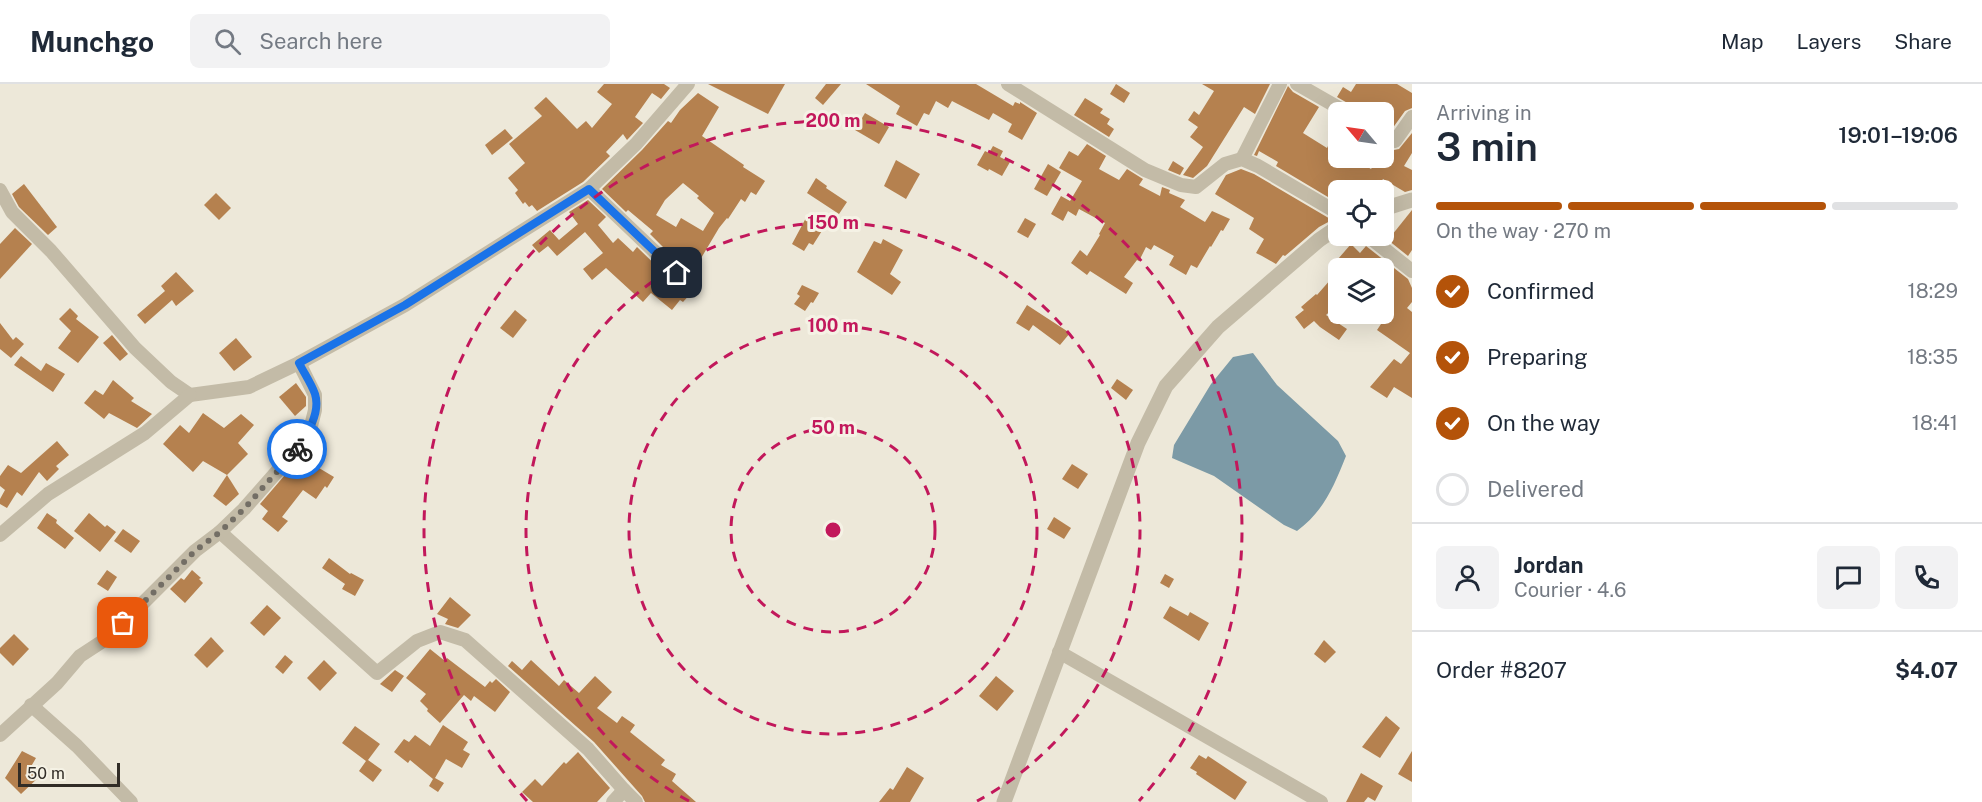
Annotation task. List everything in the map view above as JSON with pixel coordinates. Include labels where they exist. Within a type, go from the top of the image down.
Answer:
[{"type":"street","points":[[0,535],[48,494],[145,433],[190,395],[249,387],[299,363],[405,305],[589,189],[636,144],[688,84]]},
{"type":"street","points":[[1008,84],[1144,170],[1181,185],[1196,187],[1225,164],[1242,159],[1266,170],[1328,207]]},
{"type":"street","points":[[1242,159],[1281,84]]},
{"type":"street","points":[[1297,84],[1328,102]]},
{"type":"street","points":[[1394,140],[1412,117]]},
{"type":"street","points":[[589,189],[677,273]]},
{"type":"street","points":[[0,190],[12,212],[51,251],[135,348],[171,382],[190,395]]},
{"type":"street","points":[[1394,206],[1412,200]]},
{"type":"street","points":[[1004,802],[1138,443],[1166,386],[1218,327],[1328,234]]},
{"type":"street","points":[[1381,246],[1412,271]]},
{"type":"street","points":[[0,735],[57,683],[80,656],[109,637],[195,551],[220,532],[244,509],[296,450],[310,430],[315,410],[315,395],[299,363]]},
{"type":"street","points":[[220,532],[377,673],[417,641],[440,632],[465,639],[588,749],[636,802]]},
{"type":"street","points":[[1059,652],[1322,802]]},
{"type":"street","points":[[31,705],[77,746],[130,802]]},
{"type":"street","points":[[613,802],[624,790]]},
{"type":"water","points":[[1253,353],[1277,385],[1338,441],[1346,456],[1321,506],[1297,531],[1284,525],[1214,476],[1172,458],[1174,445],[1211,384],[1233,357]]},
{"type":"building","points":[[604,84],[664,84],[670,88],[661,99],[652,93],[635,117],[643,123],[627,140],[623,134],[606,152],[610,156],[583,182],[537,211],[532,205],[529,207],[525,202],[523,204],[515,193],[518,190],[508,178],[525,163],[509,144],[542,116],[534,108],[546,97],[577,129],[586,121],[592,128],[612,104],[597,92]]},
{"type":"building","points":[[708,84],[785,84],[768,114]]},
{"type":"building","points":[[826,84],[841,84],[823,105],[815,98]]},
{"type":"building","points":[[866,84],[976,84],[1013,106],[1015,102],[1020,104],[1020,102],[1037,113],[1022,140],[1008,132],[1012,124],[993,113],[989,120],[952,101],[948,108],[936,101],[929,115],[924,113],[917,126],[896,114],[900,106]]},
{"type":"building","points":[[1116,84],[1130,93],[1124,103],[1110,94]]},
{"type":"building","points":[[1202,84],[1270,84],[1255,114],[1244,107],[1207,166],[1193,178],[1183,175],[1203,147],[1190,137],[1198,127],[1188,120],[1194,111],[1199,115],[1214,91]]},
{"type":"building","points":[[1356,84],[1397,84],[1412,93],[1412,108],[1405,111],[1394,126],[1394,102],[1346,102],[1337,97],[1343,87],[1351,92]]},
{"type":"building","points":[[1288,86],[1293,92],[1319,107],[1303,133],[1327,148],[1328,146],[1328,168],[1394,168],[1394,150],[1399,149],[1412,133],[1412,153],[1404,166],[1412,170],[1412,190],[1405,192],[1394,186],[1394,180],[1328,180],[1328,197],[1276,166],[1278,162],[1259,151],[1257,156],[1254,155]]},
{"type":"building","points":[[698,93],[719,107],[702,136],[765,181],[756,195],[751,192],[745,202],[741,199],[719,228],[697,265],[690,261],[685,269],[650,234],[653,231],[628,210],[626,212],[602,189],[668,121],[671,123],[680,110]],"holes":[[[683,183],[699,196],[697,198],[714,213],[703,231],[681,218],[676,227],[656,215],[665,200]]]},
{"type":"building","points":[[1085,98],[1103,109],[1100,113],[1110,119],[1107,124],[1114,129],[1109,137],[1074,115]]},
{"type":"building","points":[[865,113],[889,127],[879,144],[855,130]]},
{"type":"building","points":[[505,129],[513,138],[492,155],[485,145]]},
{"type":"building","points":[[1087,144],[1106,156],[1099,169],[1119,180],[1127,169],[1143,179],[1139,185],[1160,196],[1162,187],[1185,200],[1180,207],[1205,222],[1212,211],[1230,219],[1197,268],[1191,265],[1186,275],[1169,265],[1174,256],[1154,245],[1151,250],[1146,247],[1139,261],[1137,260],[1124,277],[1133,283],[1126,294],[1090,271],[1087,275],[1071,263],[1080,250],[1087,256],[1105,223],[1079,209],[1076,216],[1068,211],[1063,221],[1051,214],[1061,196],[1070,201],[1082,181],[1059,168],[1069,151],[1078,156]]},
{"type":"building","points":[[993,146],[1003,151],[1000,157],[1010,162],[1002,176],[977,165],[985,151],[989,153]]},
{"type":"building","points":[[896,160],[920,174],[906,199],[884,186]]},
{"type":"building","points":[[1173,161],[1184,168],[1180,175],[1168,170]]},
{"type":"building","points":[[1048,164],[1061,172],[1047,196],[1034,189]]},
{"type":"building","points":[[1241,169],[1254,174],[1328,218],[1328,222],[1285,256],[1283,255],[1276,264],[1256,253],[1264,239],[1249,229],[1254,218],[1215,194],[1226,175]]},
{"type":"building","points":[[816,178],[847,202],[839,214],[807,193]]},
{"type":"building","points":[[24,184],[57,227],[48,235],[19,207],[12,194]]},
{"type":"building","points":[[216,193],[231,208],[219,220],[204,205]]},
{"type":"building","points":[[588,200],[606,217],[598,225],[613,243],[618,238],[633,252],[637,247],[671,280],[675,282],[683,280],[694,290],[683,302],[680,300],[672,310],[651,293],[643,302],[606,268],[592,280],[583,269],[603,253],[585,232],[557,256],[548,246],[539,253],[532,245],[550,230],[559,240],[578,224],[569,212]]},
{"type":"building","points":[[1412,210],[1412,250],[1408,256],[1394,245],[1394,232]]},
{"type":"building","points":[[807,216],[825,226],[813,245],[809,243],[804,251],[792,244]]},
{"type":"building","points":[[1025,218],[1036,224],[1028,238],[1017,232]]},
{"type":"building","points":[[15,228],[32,244],[0,279],[0,244]]},
{"type":"building","points":[[883,239],[903,250],[890,274],[901,282],[892,295],[857,272],[874,241],[881,244]]},
{"type":"building","points":[[1349,246],[1353,246],[1360,253],[1366,246],[1381,258],[1339,258]]},
{"type":"building","points":[[1394,268],[1408,279],[1412,288],[1412,302],[1407,308],[1412,312],[1412,398],[1394,387],[1387,398],[1370,387],[1394,359],[1401,364],[1410,353],[1377,330],[1381,324],[1394,324]]},
{"type":"building","points":[[176,272],[194,291],[176,306],[172,300],[145,324],[137,315],[165,291],[161,286]]},
{"type":"building","points":[[1328,282],[1328,313],[1326,315],[1328,324],[1340,324],[1347,329],[1339,340],[1314,321],[1304,329],[1295,317],[1304,310],[1301,307],[1317,295]]},
{"type":"building","points":[[802,285],[819,293],[805,311],[794,304],[800,296],[797,294]]},
{"type":"building","points":[[1027,305],[1070,333],[1060,345],[1033,325],[1029,331],[1016,323]]},
{"type":"building","points":[[70,308],[78,316],[76,319],[99,337],[78,363],[58,348],[71,331],[59,319]]},
{"type":"building","points":[[515,310],[527,320],[513,338],[500,328]]},
{"type":"building","points":[[0,323],[13,340],[16,337],[24,344],[11,358],[0,349]]},
{"type":"building","points":[[112,335],[128,354],[120,361],[103,343]]},
{"type":"building","points":[[236,338],[252,357],[234,371],[219,353]]},
{"type":"building","points":[[21,356],[41,371],[46,363],[65,374],[53,392],[14,365]]},
{"type":"building","points":[[1117,379],[1133,390],[1126,400],[1111,388]]},
{"type":"building","points":[[113,380],[134,398],[131,401],[152,414],[137,428],[109,413],[104,419],[84,403],[95,390],[103,395]]},
{"type":"building","points":[[296,383],[306,397],[306,406],[295,416],[279,397]]},
{"type":"building","points":[[203,413],[224,428],[241,414],[254,425],[238,443],[248,454],[227,475],[203,461],[193,472],[163,444],[180,425],[189,433]]},
{"type":"building","points":[[57,441],[69,455],[56,466],[59,469],[47,481],[39,472],[22,496],[17,492],[7,508],[0,504],[5,490],[0,486],[0,476],[8,465],[21,473]]},
{"type":"building","points":[[309,447],[321,455],[314,465],[334,477],[316,499],[303,490],[282,517],[288,521],[278,532],[262,519],[268,511],[260,504]]},
{"type":"building","points":[[1072,464],[1088,474],[1078,489],[1062,479]]},
{"type":"building","points":[[227,475],[239,494],[226,506],[213,496]]},
{"type":"building","points":[[47,513],[74,538],[65,549],[37,528]]},
{"type":"building","points":[[89,513],[105,527],[107,525],[116,532],[100,552],[74,531]]},
{"type":"building","points":[[1054,517],[1071,528],[1064,539],[1047,529]]},
{"type":"building","points":[[123,529],[140,541],[131,553],[114,541]]},
{"type":"building","points":[[329,558],[350,574],[364,580],[355,596],[342,589],[345,584],[322,568]]},
{"type":"building","points":[[107,570],[117,577],[108,591],[97,584]]},
{"type":"building","points":[[192,570],[203,583],[185,603],[170,589],[181,578],[184,580]]},
{"type":"building","points":[[1165,574],[1174,579],[1169,588],[1160,583]]},
{"type":"building","points":[[450,597],[471,615],[458,628],[445,624],[448,619],[437,614]]},
{"type":"building","points":[[267,605],[281,618],[264,636],[250,623]]},
{"type":"building","points":[[1170,606],[1188,616],[1190,612],[1209,623],[1199,641],[1163,618]]},
{"type":"building","points":[[14,634],[29,649],[13,666],[0,653],[0,648]]},
{"type":"building","points":[[211,637],[224,651],[207,668],[194,655]]},
{"type":"building","points":[[1324,640],[1336,652],[1325,663],[1314,654]]},
{"type":"building","points":[[430,649],[445,661],[447,658],[485,687],[490,681],[492,683],[496,679],[510,692],[495,712],[474,696],[471,701],[464,695],[440,723],[420,701],[426,694],[406,678]]},
{"type":"building","points":[[285,655],[293,662],[283,674],[275,667]]},
{"type":"building","points":[[324,660],[337,673],[320,691],[307,678]]},
{"type":"building","points":[[531,660],[559,686],[564,680],[579,693],[595,676],[612,692],[597,708],[617,723],[622,716],[635,725],[630,732],[665,760],[661,765],[676,774],[672,781],[696,802],[645,802],[594,742],[508,666],[512,661],[522,670]]},
{"type":"building","points":[[395,670],[404,676],[392,692],[380,684]]},
{"type":"building","points":[[996,676],[1014,691],[997,711],[979,696]]},
{"type":"building","points":[[1386,716],[1400,728],[1380,758],[1362,747]]},
{"type":"building","points":[[443,725],[468,742],[463,750],[470,754],[462,768],[446,759],[435,778],[444,783],[438,792],[429,786],[433,779],[410,760],[408,763],[394,752],[404,739],[409,742],[415,735],[430,746]]},
{"type":"building","points":[[355,726],[380,744],[368,760],[382,770],[373,782],[359,771],[366,761],[342,743]]},
{"type":"building","points":[[22,751],[36,758],[29,770],[40,776],[21,794],[5,778]]},
{"type":"building","points":[[1412,751],[1412,782],[1398,774]]},
{"type":"building","points":[[578,752],[610,788],[597,802],[533,802],[522,792],[535,779],[542,786],[564,762],[566,764]]},
{"type":"building","points":[[1199,755],[1206,759],[1208,756],[1247,782],[1235,800],[1190,768]]},
{"type":"building","points":[[907,767],[924,778],[910,802],[879,802],[890,788],[893,790]]},
{"type":"building","points":[[1361,773],[1383,786],[1375,801],[1368,797],[1364,802],[1346,802]]},
{"type":"way so far","points":[[123,623],[195,551],[220,532],[244,509],[297,449]]},
{"type":"route","points":[[297,449],[310,430],[315,410],[315,395],[299,363],[405,305],[589,189],[677,273]]}]
